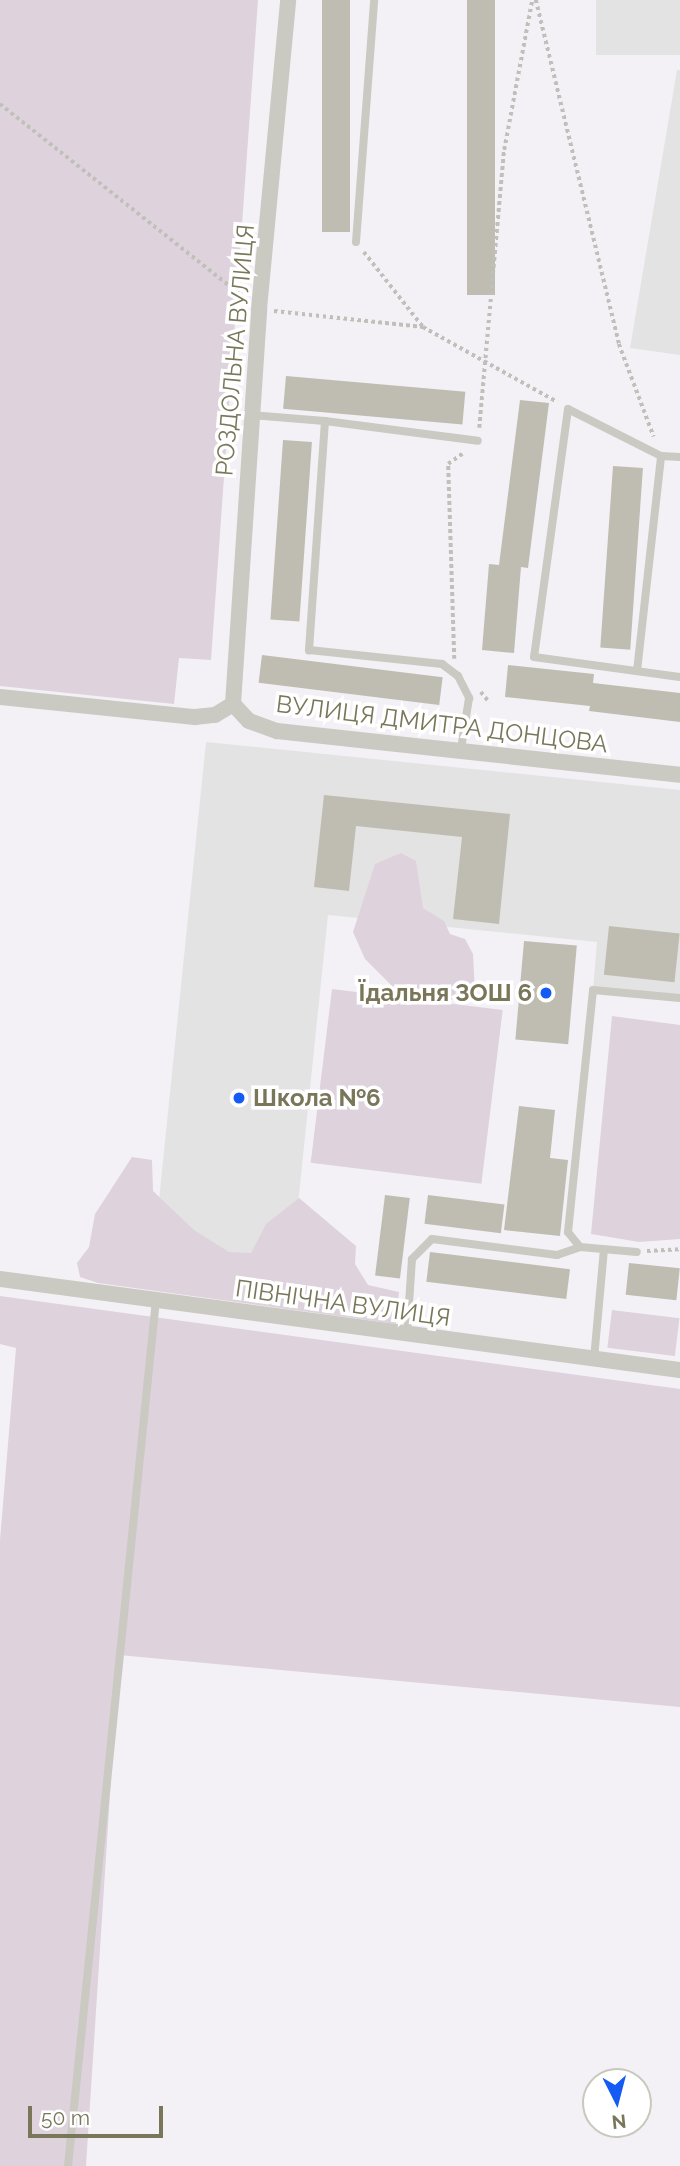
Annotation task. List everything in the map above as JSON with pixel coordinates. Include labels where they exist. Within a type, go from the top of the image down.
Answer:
[{"type":"street","name":"РОЗДОЛЬНА ВУЛИЦЯ","points":[[233,704],[259,309],[288,0]]},
{"type":"street","points":[[0,697],[195,717],[215,715],[233,704]]},
{"type":"street","name":"ВУЛИЦЯ ДМИТРА ДОНЦОВА","points":[[233,704],[250,721],[277,731],[680,775]]},
{"type":"street","name":"ПІВНІЧНА ВУЛИЦЯ","points":[[0,1279],[680,1370]]},
{"type":"lane","points":[[356,243],[374,0]]},
{"type":"lane","points":[[680,457],[661,456],[568,409],[534,657],[680,677]]},
{"type":"lane","points":[[251,415],[325,421],[478,440]]},
{"type":"lane","points":[[325,421],[309,650],[442,664],[458,676],[468,698],[461,749]]},
{"type":"lane","points":[[637,671],[661,456]]},
{"type":"lane","points":[[580,1247],[568,1232],[593,990],[680,998]]},
{"type":"lane","points":[[407,1334],[412,1259],[432,1239],[557,1255],[580,1247],[637,1252]]},
{"type":"lane","points":[[594,1359],[604,1249]]},
{"type":"lane","points":[[68,2166],[156,1300]]},
{"type":"path","points":[[462,669],[454,660],[448,464],[478,440],[482,360],[504,150],[534,0]]},
{"type":"path","points":[[534,0],[619,344],[661,456]]},
{"type":"path","points":[[0,104],[259,309],[423,327]]},
{"type":"path","points":[[356,243],[423,327],[568,409]]},
{"type":"path","points":[[476,686],[491,703]]},
{"type":"path","points":[[637,1252],[680,1249]]},
{"type":"shaded area","points":[[0,0],[258,0],[211,660],[179,658],[174,704],[0,686]]},
{"type":"shaded area","points":[[596,0],[680,0],[680,55],[596,55]]},
{"type":"shaded area","points":[[677,70],[680,70],[680,355],[630,348]]},
{"type":"shaded area","name":"Школа №6","points":[[206,742],[680,790],[680,998],[593,990],[597,942],[328,915],[290,1282],[152,1268]]},
{"type":"shaded area","points":[[401,853],[416,861],[423,908],[444,921],[450,934],[465,939],[473,954],[475,994],[464,1001],[400,994],[365,959],[353,932],[375,864]]},
{"type":"shaded area","points":[[332,989],[503,1010],[481,1184],[311,1163]]},
{"type":"shaded area","points":[[612,1016],[680,1025],[680,1239],[639,1242],[591,1234]]},
{"type":"shaded area","points":[[132,1157],[152,1160],[153,1191],[194,1230],[229,1252],[251,1253],[266,1224],[299,1198],[356,1246],[355,1264],[368,1285],[399,1292],[396,1324],[98,1283],[80,1277],[77,1263],[89,1247],[95,1214]]},
{"type":"shaded area","points":[[0,1296],[680,1389],[680,1707],[119,1655],[86,2166],[0,2166],[0,1540],[16,1348],[0,1344]]},
{"type":"shaded area","points":[[612,1310],[679,1318],[675,1356],[607,1348]]},
{"type":"building","points":[[322,0],[350,0],[350,232],[322,232]]},
{"type":"building","points":[[467,0],[495,0],[495,295],[467,295]]},
{"type":"building","points":[[286,376],[465,392],[462,425],[283,409]]},
{"type":"building","points":[[520,400],[549,403],[528,568],[521,567],[514,653],[482,650],[489,564],[499,565]]},
{"type":"building","points":[[283,440],[312,442],[299,622],[270,620]]},
{"type":"building","points":[[613,466],[643,468],[630,650],[600,648]]},
{"type":"building","points":[[262,655],[443,677],[439,705],[259,683]]},
{"type":"building","points":[[508,665],[594,674],[593,683],[680,693],[680,722],[589,711],[590,706],[505,697]]},
{"type":"building","points":[[324,795],[510,814],[499,924],[453,919],[462,837],[356,826],[349,891],[314,887]]},
{"type":"building","points":[[609,926],[680,933],[674,982],[604,975]]},
{"type":"building","name":"Їдальня ЗОШ 6","points":[[524,941],[577,946],[568,1044],[515,1040]]},
{"type":"building","points":[[519,1106],[555,1110],[550,1158],[568,1160],[560,1236],[504,1230]]},
{"type":"building","points":[[385,1195],[410,1198],[400,1278],[375,1275]]},
{"type":"building","points":[[428,1195],[504,1204],[501,1233],[424,1224]]},
{"type":"building","points":[[430,1252],[570,1269],[566,1299],[426,1282]]},
{"type":"building","points":[[629,1263],[680,1268],[676,1300],[626,1295]]},
{"type":"place","name":"Їдальня ЗОШ 6","points":[[546,993]]},
{"type":"place","name":"Школа №6","points":[[239,1098]]}]
